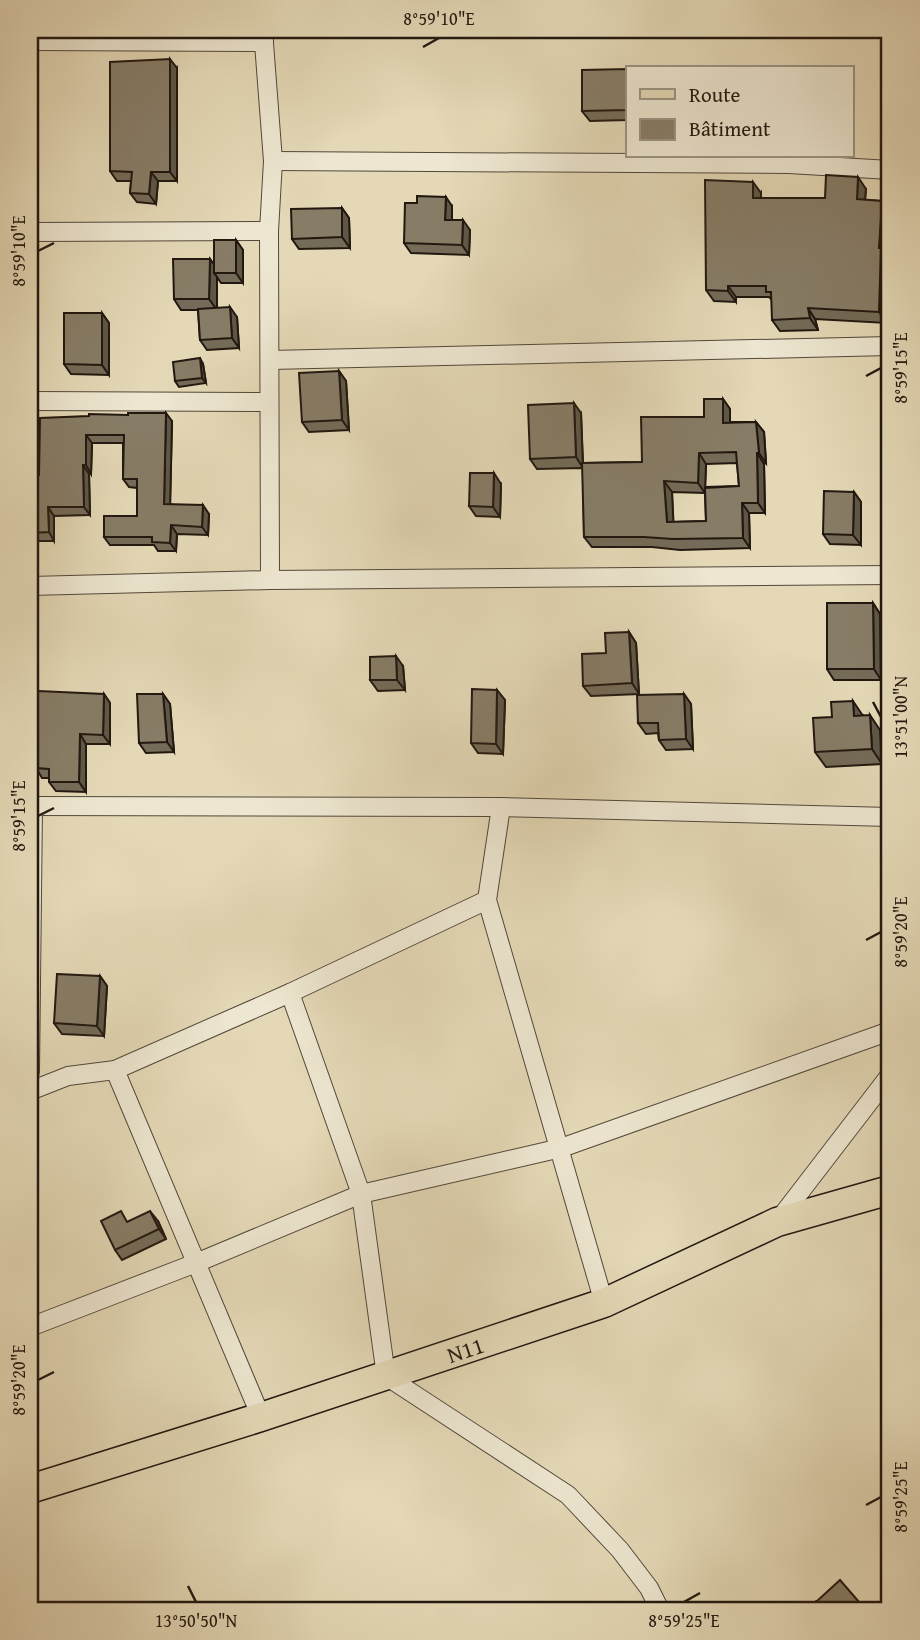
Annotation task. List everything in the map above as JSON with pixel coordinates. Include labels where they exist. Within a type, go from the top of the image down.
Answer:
[{"type":"main road","name":"N11","points":[[30,1489],[261,1417],[604,1303],[777,1223],[890,1190]]},
{"type":"street","points":[[30,41],[264,36],[273,161],[269,231],[270,580]]},
{"type":"street","points":[[273,161],[789,164],[890,170]]},
{"type":"street","points":[[30,232],[269,231]]},
{"type":"street","points":[[270,360],[890,346]]},
{"type":"street","points":[[30,401],[270,402]]},
{"type":"street","points":[[30,586],[270,580],[890,575]]},
{"type":"street","points":[[30,1072],[32,806],[501,807],[890,817]]},
{"type":"street","points":[[501,807],[487,900],[604,1303]]},
{"type":"street","points":[[30,1091],[68,1076],[115,1070],[290,993],[487,900]]},
{"type":"street","points":[[290,993],[361,1194],[386,1376],[568,1495],[620,1550],[649,1588],[660,1610]]},
{"type":"street","points":[[30,1327],[196,1263],[361,1194],[561,1148],[890,1031]]},
{"type":"street","points":[[115,1070],[261,1417]]},
{"type":"street","points":[[777,1223],[890,1075]]},
{"type":"building","points":[[170,59],[170,172],[151,172],[149,194],[130,193],[132,172],[110,171],[110,62]]},
{"type":"building","points":[[626,69],[626,110],[582,111],[582,70]]},
{"type":"building","points":[[826,175],[858,177],[857,199],[882,201],[879,312],[808,308],[810,318],[772,320],[771,292],[766,292],[766,286],[728,286],[728,291],[706,290],[705,180],[753,182],[753,198],[825,198]]},
{"type":"building","points":[[417,196],[446,197],[445,220],[463,220],[462,245],[404,243],[405,203],[417,203]]},
{"type":"building","points":[[342,208],[342,237],[292,239],[291,209]]},
{"type":"building","points":[[214,240],[236,240],[236,273],[214,273]]},
{"type":"building","points":[[173,259],[210,259],[209,299],[174,299]]},
{"type":"building","points":[[230,307],[232,338],[200,340],[198,309]]},
{"type":"building","points":[[64,313],[102,313],[102,365],[64,364]]},
{"type":"building","points":[[200,358],[202,378],[175,381],[173,362]]},
{"type":"building","points":[[339,371],[342,420],[302,422],[299,373]]},
{"type":"building","points":[[704,399],[723,399],[723,423],[756,422],[759,453],[758,503],[742,503],[743,538],[584,537],[582,463],[642,462],[641,417],[704,417]],"holes":[[[736,452],[739,486],[705,488],[706,521],[667,522],[664,481],[698,483],[699,453]]]},
{"type":"building","points":[[574,403],[576,457],[530,459],[528,405]]},
{"type":"building","points":[[166,413],[164,504],[203,505],[202,527],[171,525],[170,543],[152,542],[152,537],[104,537],[104,516],[137,516],[137,479],[123,479],[124,435],[86,435],[86,465],[83,465],[84,507],[48,507],[49,532],[30,533],[30,475],[39,475],[40,418]]},
{"type":"building","points":[[470,473],[494,473],[493,507],[469,506]]},
{"type":"building","points":[[824,491],[854,492],[853,535],[823,534]]},
{"type":"building","points":[[827,603],[873,603],[874,669],[827,669]]},
{"type":"building","points":[[629,632],[632,683],[583,686],[582,654],[606,653],[605,633]]},
{"type":"building","points":[[396,656],[397,680],[370,680],[370,657]]},
{"type":"building","points":[[472,689],[497,690],[496,744],[471,743]]},
{"type":"building","points":[[38,691],[104,694],[103,735],[80,734],[79,782],[49,782],[49,769],[36,768]]},
{"type":"building","points":[[137,694],[163,694],[167,742],[139,743]]},
{"type":"building","points":[[684,694],[686,739],[659,740],[658,723],[638,723],[637,695]]},
{"type":"building","points":[[853,701],[854,716],[870,715],[872,749],[815,752],[813,718],[832,717],[831,702]]},
{"type":"building","points":[[57,974],[100,976],[97,1026],[54,1023]]},
{"type":"building","points":[[121,1211],[127,1222],[150,1211],[159,1229],[115,1250],[101,1221]]},
{"type":"building","points":[[840,1580],[859,1602],[850,1610],[826,1610],[817,1601]]}]
